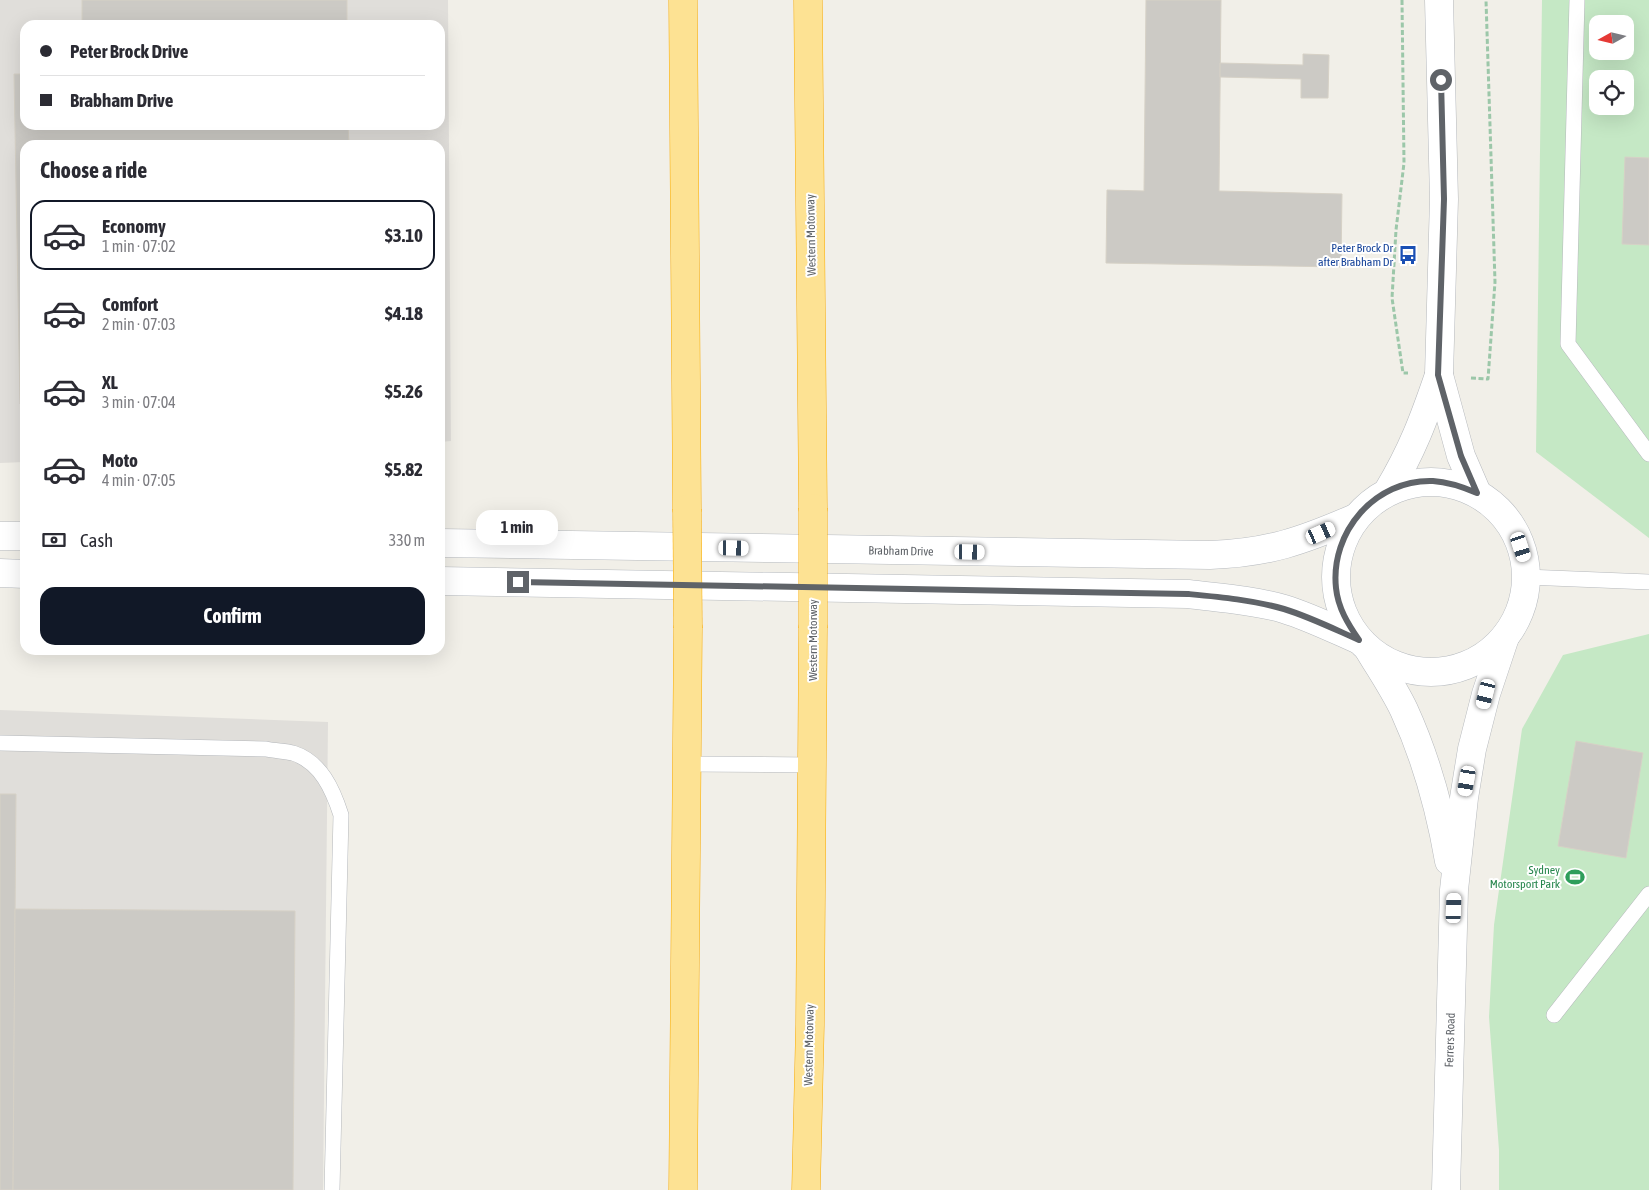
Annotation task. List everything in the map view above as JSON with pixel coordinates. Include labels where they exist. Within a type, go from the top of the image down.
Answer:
[{"type":"highway","points":[[683,0],[688,628],[683,1190]]},
{"type":"highway","name":"Western Motorway","points":[[806,1190],[810,1035],[813,628],[808,0]]},
{"type":"main road","points":[[1388,491],[1407,458],[1422,425],[1438,375],[1444,199],[1439,0]]},
{"type":"main road","points":[[1438,375],[1461,456],[1477,493]]},
{"type":"main road","points":[[445,581],[1188,594],[1236,599],[1283,609],[1319,622],[1364,645],[1385,661],[1402,668],[1421,672],[1440,672],[1458,669],[1476,662],[1505,637],[1520,610],[1526,577],[1524,557],[1518,538],[1494,504],[1477,493],[1455,484],[1432,481],[1410,483],[1388,491],[1364,507],[1355,518]]},
{"type":"main road","name":"Brabham Drive","points":[[445,543],[1210,555],[1247,554],[1286,545],[1321,533],[1355,518]]},
{"type":"main road","name":"Ferrers Road","points":[[1355,518],[1345,534],[1338,552],[1336,589],[1340,607],[1348,624],[1364,645],[1403,708],[1421,750],[1435,796],[1454,890]]},
{"type":"main road","points":[[0,536],[20,536]]},
{"type":"main road","points":[[0,574],[20,574]]},
{"type":"main road","name":"Ferrers Road","points":[[1446,1190],[1454,890],[1464,798],[1472,749],[1486,694],[1505,637]]},
{"type":"lane","points":[[1577,0],[1568,344],[1649,454]]},
{"type":"lane","points":[[1526,577],[1649,582]]},
{"type":"lane","points":[[0,743],[266,749],[294,754],[324,775],[335,794],[341,815],[332,1190]]},
{"type":"lane","points":[[687,764],[812,765]]},
{"type":"lane","points":[[1554,1015],[1649,894]]},
{"type":"path","points":[[1402,0],[1404,163],[1396,230],[1392,298],[1403,373]]},
{"type":"path","points":[[1486,0],[1495,282],[1488,380]]},
{"type":"shaded area","points":[[0,0],[448,0],[451,441],[445,442],[445,140],[20,140],[20,462],[0,463]]},
{"type":"shaded area","points":[[0,710],[328,722],[323,1190],[0,1190]]},
{"type":"green space","points":[[1542,0],[1649,0],[1649,538],[1536,452]]},
{"type":"green space","name":"Sydney Motorsport Park","points":[[1649,634],[1649,1190],[1499,1190],[1499,1150],[1489,1017],[1494,925],[1522,729],[1563,655]]},
{"type":"building","points":[[82,0],[347,0],[347,20],[82,20]]},
{"type":"building","points":[[1146,0],[1221,0],[1219,191],[1342,194],[1341,267],[1106,263],[1107,190],[1144,191]]},
{"type":"building","points":[[1303,54],[1329,55],[1328,98],[1301,98],[1301,79],[1220,77],[1220,63],[1303,65]]},
{"type":"building","points":[[14,74],[20,74],[20,130],[348,130],[349,140],[20,140],[20,404]]},
{"type":"building","points":[[1625,157],[1649,158],[1649,245],[1622,244]]},
{"type":"building","points":[[1576,741],[1643,753],[1626,858],[1558,846]]},
{"type":"building","points":[[0,794],[16,794],[13,1190],[0,1190]]},
{"type":"building","points":[[15,909],[295,911],[293,1190],[13,1190]]},
{"type":"place","name":"Peter Brock Dr after Brabham Dr","points":[[1408,255]]},
{"type":"place","name":"Sydney Motorsport Park","points":[[1575,877]]},
{"type":"route","points":[[518,582],[1188,594],[1236,599],[1283,609],[1319,622],[1359,640],[1348,624],[1340,607],[1336,589],[1338,552],[1345,534],[1355,518],[1364,507],[1376,498],[1388,491],[1410,483],[1432,481],[1455,484],[1477,493],[1461,456],[1450,423],[1438,375],[1444,199],[1441,80]]}]
